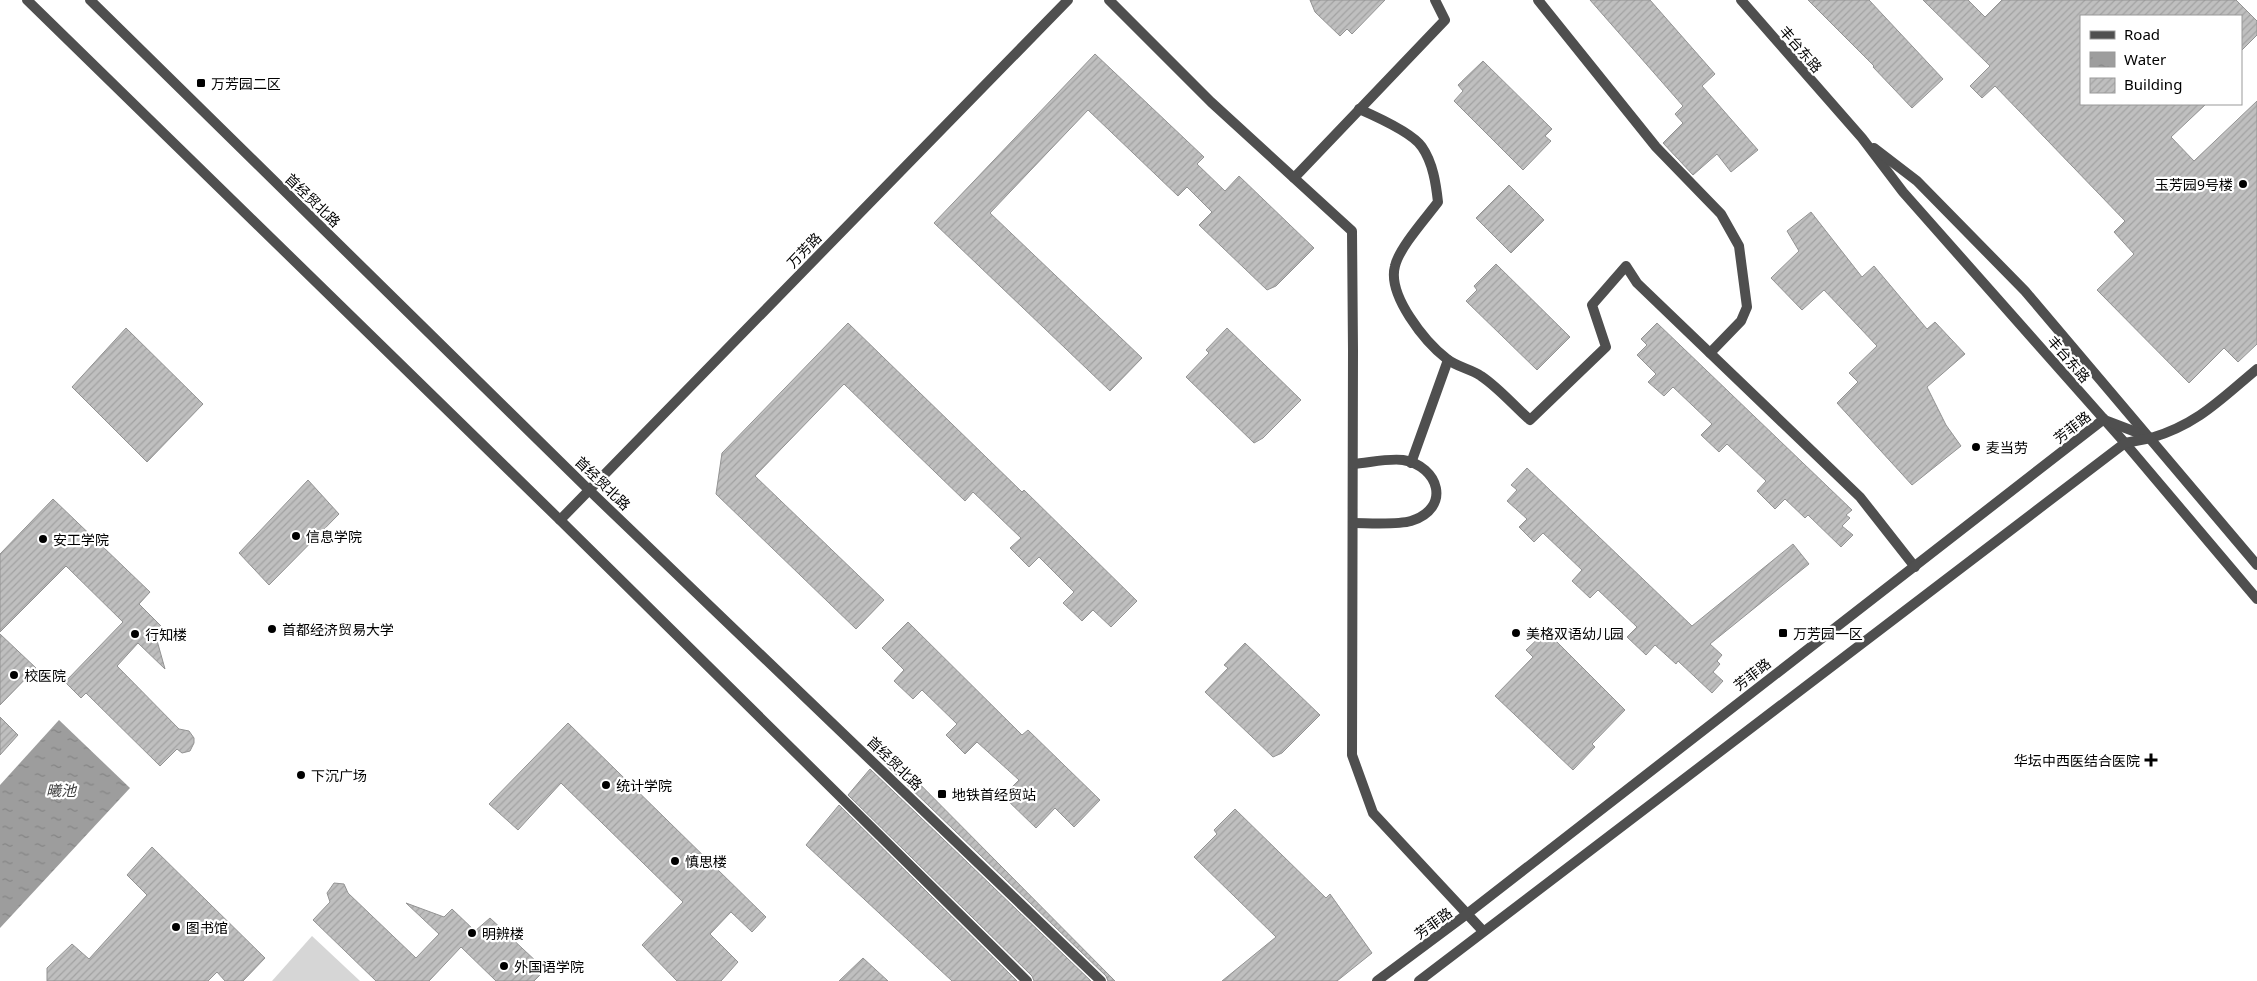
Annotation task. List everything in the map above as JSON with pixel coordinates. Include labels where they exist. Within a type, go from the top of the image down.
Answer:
[{"type":"street","points":[[27,0],[560,520],[1026,981]]},
{"type":"street","name":"首经贸北路","points":[[90,0],[589,490],[1101,981]]},
{"type":"street","name":"万芳路","points":[[560,520],[1068,0]]},
{"type":"street","points":[[1109,0],[1211,102],[1352,231],[1352,755],[1373,814],[1483,930]]},
{"type":"street","points":[[1294,178],[1445,20],[1435,0]]},
{"type":"street","points":[[1538,0],[1656,147],[1721,214],[1739,246],[1747,306],[1740,321],[1710,353]]},
{"type":"street","name":"丰台东路","points":[[1741,0],[1862,138],[1903,192],[2125,443],[2257,599]]},
{"type":"street","points":[[1359,109],[1390,122],[1422,146],[1436,179],[1438,202],[1399,256],[1394,266],[1394,279],[1400,298],[1420,333],[1448,360],[1481,376],[1530,420],[1606,347],[1592,305],[1626,266],[1637,283],[1860,497],[1915,567]]},
{"type":"street","name":"丰台东路","points":[[1862,138],[1917,181],[1974,237],[2025,292],[2257,565]]},
{"type":"street","points":[[1411,463],[1448,360]]},
{"type":"street","points":[[1419,981],[1483,930],[2125,443],[2174,431],[2197,419],[2257,369]]},
{"type":"street","name":"芳菲路","points":[[1377,981],[1468,914],[2104,419],[2151,438]]},
{"type":"street","points":[[1353,464],[1402,460],[1420,466],[1430,477],[1438,492],[1435,506],[1428,513],[1409,522],[1353,523]]},
{"type":"shaded area","points":[[312,936],[360,981],[272,981]]},
{"type":"water","name":"曦池","points":[[59,720],[130,788],[0,928],[0,785]]},
{"type":"building","points":[[1310,0],[1385,0],[1352,34],[1347,29],[1340,36],[1315,12]]},
{"type":"building","points":[[1590,0],[1650,0],[1715,74],[1702,86],[1758,150],[1731,172],[1717,154],[1693,175],[1663,143],[1683,123],[1675,114],[1683,106]]},
{"type":"building","points":[[1808,0],[1869,0],[1943,79],[1912,108],[1874,66]]},
{"type":"building","points":[[1923,0],[1968,0],[1985,17],[2002,0],[2236,0],[2257,21],[2257,35],[2242,50],[2242,15],[2080,15],[2080,105],[2205,105],[2171,137],[2194,161],[2257,101],[2257,344],[2238,362],[2224,348],[2189,383],[2097,290],[2134,254],[2114,232],[2125,221],[1995,86],[1982,98],[1970,86],[1990,66]]},
{"type":"building","points":[[1095,54],[1204,157],[1197,164],[1225,191],[1239,176],[1314,248],[1276,286],[1267,290],[1199,225],[1212,212],[1187,187],[1178,196],[1088,110],[990,213],[1142,358],[1110,391],[934,223]]},
{"type":"building","points":[[1483,61],[1552,129],[1545,136],[1551,141],[1523,170],[1454,101],[1463,91],[1458,85]]},
{"type":"building","points":[[1509,185],[1544,220],[1511,253],[1476,218]]},
{"type":"building","points":[[1811,212],[1862,277],[1874,266],[1927,329],[1935,322],[1965,354],[1927,387],[1946,425],[1961,446],[1912,485],[1837,403],[1858,382],[1849,373],[1877,346],[1824,290],[1802,310],[1771,278],[1799,251],[1787,231]]},
{"type":"building","points":[[1496,264],[1570,337],[1537,370],[1466,301],[1477,290],[1474,286]]},
{"type":"building","points":[[848,323],[1022,492],[1024,490],[1137,601],[1111,627],[1093,610],[1082,621],[1063,603],[1074,592],[1039,557],[1029,567],[1010,548],[1021,538],[973,492],[965,501],[844,384],[755,476],[884,600],[856,629],[716,494],[722,453]]},
{"type":"building","points":[[1657,323],[1852,510],[1846,515],[1850,518],[1842,526],[1853,535],[1841,547],[1808,515],[1805,518],[1785,499],[1775,509],[1757,491],[1766,481],[1727,444],[1719,452],[1701,435],[1712,424],[1673,387],[1664,396],[1648,382],[1656,374],[1637,355],[1647,345],[1641,339]]},
{"type":"building","points":[[126,328],[203,404],[147,462],[72,387]]},
{"type":"building","points":[[1227,328],[1301,400],[1263,438],[1254,443],[1186,377],[1209,353],[1206,350]]},
{"type":"building","points":[[1527,468],[1692,626],[1793,544],[1809,564],[1710,644],[1722,655],[1717,661],[1720,664],[1713,672],[1723,681],[1712,693],[1678,661],[1676,664],[1655,645],[1646,655],[1627,637],[1637,627],[1598,590],[1590,598],[1572,581],[1582,570],[1543,533],[1534,542],[1519,527],[1527,519],[1507,501],[1517,490],[1511,485]]},
{"type":"building","points":[[308,480],[339,514],[269,585],[239,553]]},
{"type":"building","name":"行知楼","points":[[53,499],[150,592],[139,604],[164,629],[156,637],[165,669],[138,643],[117,666],[179,729],[189,731],[194,738],[190,751],[182,753],[177,749],[160,766],[86,693],[81,698],[65,682],[123,622],[66,566],[0,632],[0,554]]},
{"type":"building","points":[[908,622],[1022,735],[1028,730],[1100,800],[1074,827],[1055,808],[1036,828],[1003,796],[1019,780],[977,742],[965,754],[946,735],[957,724],[922,690],[913,699],[894,681],[904,670],[882,648]]},
{"type":"building","points":[[1546,631],[1625,710],[1592,744],[1595,747],[1573,770],[1495,696],[1533,657],[1526,650]]},
{"type":"building","name":"校医院","points":[[0,634],[36,668],[0,705]]},
{"type":"building","points":[[1245,643],[1320,715],[1282,753],[1273,757],[1205,692],[1228,668],[1224,665]]},
{"type":"building","points":[[0,717],[18,735],[0,755]]},
{"type":"building","name":"慎思楼","points":[[568,723],[766,917],[752,932],[731,912],[710,934],[738,962],[721,981],[677,981],[642,945],[683,902],[561,783],[518,830],[489,804]]},
{"type":"building","points":[[886,750],[1115,981],[1108,981],[1106,976],[879,758]]},
{"type":"building","points":[[870,769],[1091,981],[1034,981],[1032,976],[848,795]]},
{"type":"building","points":[[839,805],[1017,981],[952,981],[806,845]]},
{"type":"building","points":[[1235,809],[1326,898],[1330,894],[1372,953],[1337,981],[1222,981],[1276,937],[1194,857],[1217,834],[1214,830]]},
{"type":"building","name":"图书馆","points":[[152,847],[265,958],[243,981],[225,981],[217,972],[208,981],[47,981],[47,968],[72,944],[89,959],[147,895],[127,875]]},
{"type":"building","name":"明辨楼","points":[[334,883],[344,884],[348,893],[416,958],[439,934],[406,903],[444,917],[452,909],[475,931],[490,918],[539,964],[536,967],[542,973],[534,981],[496,981],[461,947],[429,981],[376,981],[313,920],[330,902],[327,893]]},
{"type":"building","points":[[863,958],[888,981],[839,981]]},
{"type":"place","name":"万芳园二区","points":[[201,83]]},
{"type":"place","name":"玉芳园9号楼","points":[[2243,184]]},
{"type":"place","name":"麦当劳","points":[[1976,447]]},
{"type":"place","name":"信息学院","points":[[296,536]]},
{"type":"place","name":"安工学院","points":[[43,539]]},
{"type":"place","name":"首都经济贸易大学","points":[[272,629]]},
{"type":"place","name":"美格双语幼儿园","points":[[1516,633]]},
{"type":"place","name":"万芳园一区","points":[[1783,633]]},
{"type":"place","name":"行知楼","points":[[135,634]]},
{"type":"place","name":"校医院","points":[[14,675]]},
{"type":"place","name":"华坛中西医结合医院","points":[[2151,760]]},
{"type":"place","name":"下沉广场","points":[[301,775]]},
{"type":"place","name":"统计学院","points":[[606,785]]},
{"type":"place","name":"地铁首经贸站","points":[[942,794]]},
{"type":"place","name":"慎思楼","points":[[675,861]]},
{"type":"place","name":"图书馆","points":[[176,927]]},
{"type":"place","name":"明辨楼","points":[[472,933]]},
{"type":"place","name":"外国语学院","points":[[504,966]]}]
